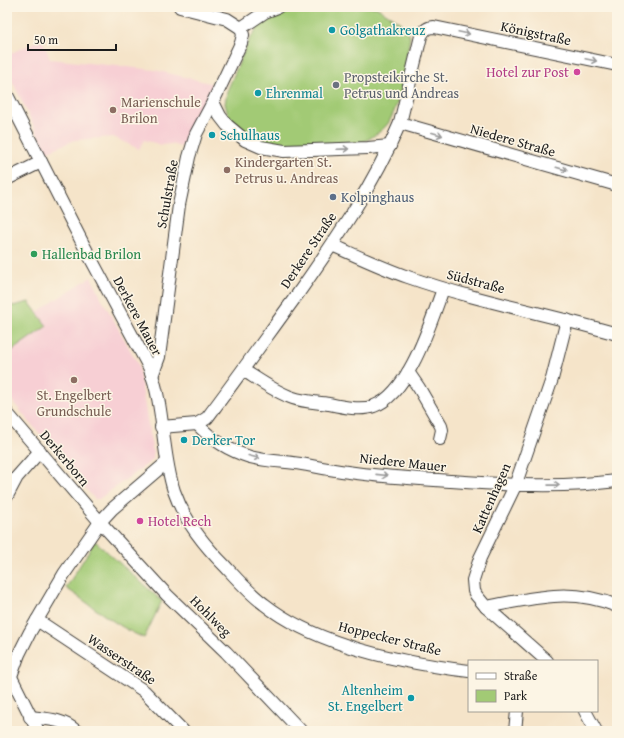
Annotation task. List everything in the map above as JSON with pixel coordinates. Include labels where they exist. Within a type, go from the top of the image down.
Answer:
[{"type":"street","points":[[180,7],[226,20],[241,28],[265,12],[278,7]]},
{"type":"street","name":"Königstraße","points":[[426,29],[429,27],[434,27],[617,65]]},
{"type":"street","name":"Schulstraße","points":[[152,376],[159,357],[179,205],[189,157],[196,134],[241,44],[243,35],[241,28]]},
{"type":"street","name":"Derkere Straße","points":[[197,424],[208,418],[243,370],[332,244],[373,178],[400,123],[421,36],[426,29]]},
{"type":"street","name":"Derkere Mauer","points":[[7,95],[152,376],[158,397],[167,462],[175,492]]},
{"type":"street","points":[[213,102],[220,116],[227,125],[245,140],[261,147],[284,151],[390,146]]},
{"type":"street","name":"Niedere Straße","points":[[400,123],[617,185]]},
{"type":"street","points":[[7,179],[41,162]]},
{"type":"street","name":"Südstraße","points":[[332,244],[368,262],[443,289],[617,334]]},
{"type":"street","points":[[243,370],[267,385],[292,397],[335,405],[362,408],[375,406],[389,397],[408,372],[421,348],[443,289]]},
{"type":"street","name":"Kattenhagen","points":[[546,660],[486,607],[474,591],[473,580],[480,558],[515,486],[552,379],[567,320]]},
{"type":"street","points":[[408,372],[442,426],[440,439]]},
{"type":"street","name":"Derkerborn","points":[[7,413],[100,522]]},
{"type":"street","points":[[161,427],[197,424]]},
{"type":"street","name":"Niedere Mauer","points":[[197,424],[211,436],[233,450],[258,459],[306,464],[362,473],[515,486],[575,484],[617,480]]},
{"type":"street","points":[[7,496],[17,477],[40,451]]},
{"type":"street","points":[[38,731],[9,682],[22,647],[36,620],[64,574],[100,522],[112,509],[167,462]]},
{"type":"street","name":"Hoppecker Straße","points":[[175,492],[182,510],[192,526],[202,541],[220,561],[264,604],[295,624],[335,641],[362,650],[393,658],[468,671]]},
{"type":"street","name":"Hohlweg","points":[[100,522],[159,586],[226,652],[301,731]]},
{"type":"street","points":[[486,607],[529,599],[571,595],[596,599],[617,606]]},
{"type":"street","name":"Wasserstraße","points":[[36,620],[144,691],[183,731]]},
{"type":"street","points":[[515,731],[517,712]]},
{"type":"street","points":[[586,712],[596,731]]},
{"type":"street","points":[[30,717],[59,720],[68,724],[76,731]]},
{"type":"shaded area","name":"Marienschule Brilon","points":[[42,39],[50,59],[155,70],[214,84],[181,147],[171,144],[162,145],[144,140],[139,149],[113,137],[75,140],[46,152],[7,70],[7,55]]},
{"type":"shaded area","name":"St. Engelbert Grundschule","points":[[91,277],[138,364],[153,454],[153,459],[150,462],[99,499],[95,499],[91,495],[7,395],[7,302],[13,306],[29,302],[37,312]]},
{"type":"green space","points":[[292,7],[376,7],[401,23],[400,26],[408,32],[410,37],[403,81],[394,112],[387,125],[369,139],[362,142],[285,147],[262,142],[249,135],[230,121],[225,104],[227,91],[248,42],[259,25],[268,17]]},
{"type":"green space","points":[[7,302],[13,306],[29,302],[47,326],[7,354]]},
{"type":"green space","points":[[95,541],[162,601],[144,638],[114,621],[66,588]]},
{"type":"place","name":"Golgathakreuz","points":[[332,30]]},
{"type":"place","name":"Hotel zur Post","points":[[577,72]]},
{"type":"place","name":"Propsteikirche St. Petrus und Andreas","points":[[336,85]]},
{"type":"place","name":"Ehrenmal","points":[[258,93]]},
{"type":"place","name":"Marienschule Brilon","points":[[113,110]]},
{"type":"place","name":"Schulhaus","points":[[212,135]]},
{"type":"place","name":"Kindergarten St. Petrus u. Andreas","points":[[227,170]]},
{"type":"place","name":"Kolpinghaus","points":[[333,197]]},
{"type":"place","name":"Hallenbad Brilon","points":[[34,254]]},
{"type":"place","name":"St. Engelbert Grundschule","points":[[74,380]]},
{"type":"place","name":"Derker Tor","points":[[184,440]]},
{"type":"place","name":"Hotel Rech","points":[[140,521]]},
{"type":"place","name":"Altenheim St. Engelbert","points":[[411,698]]}]
